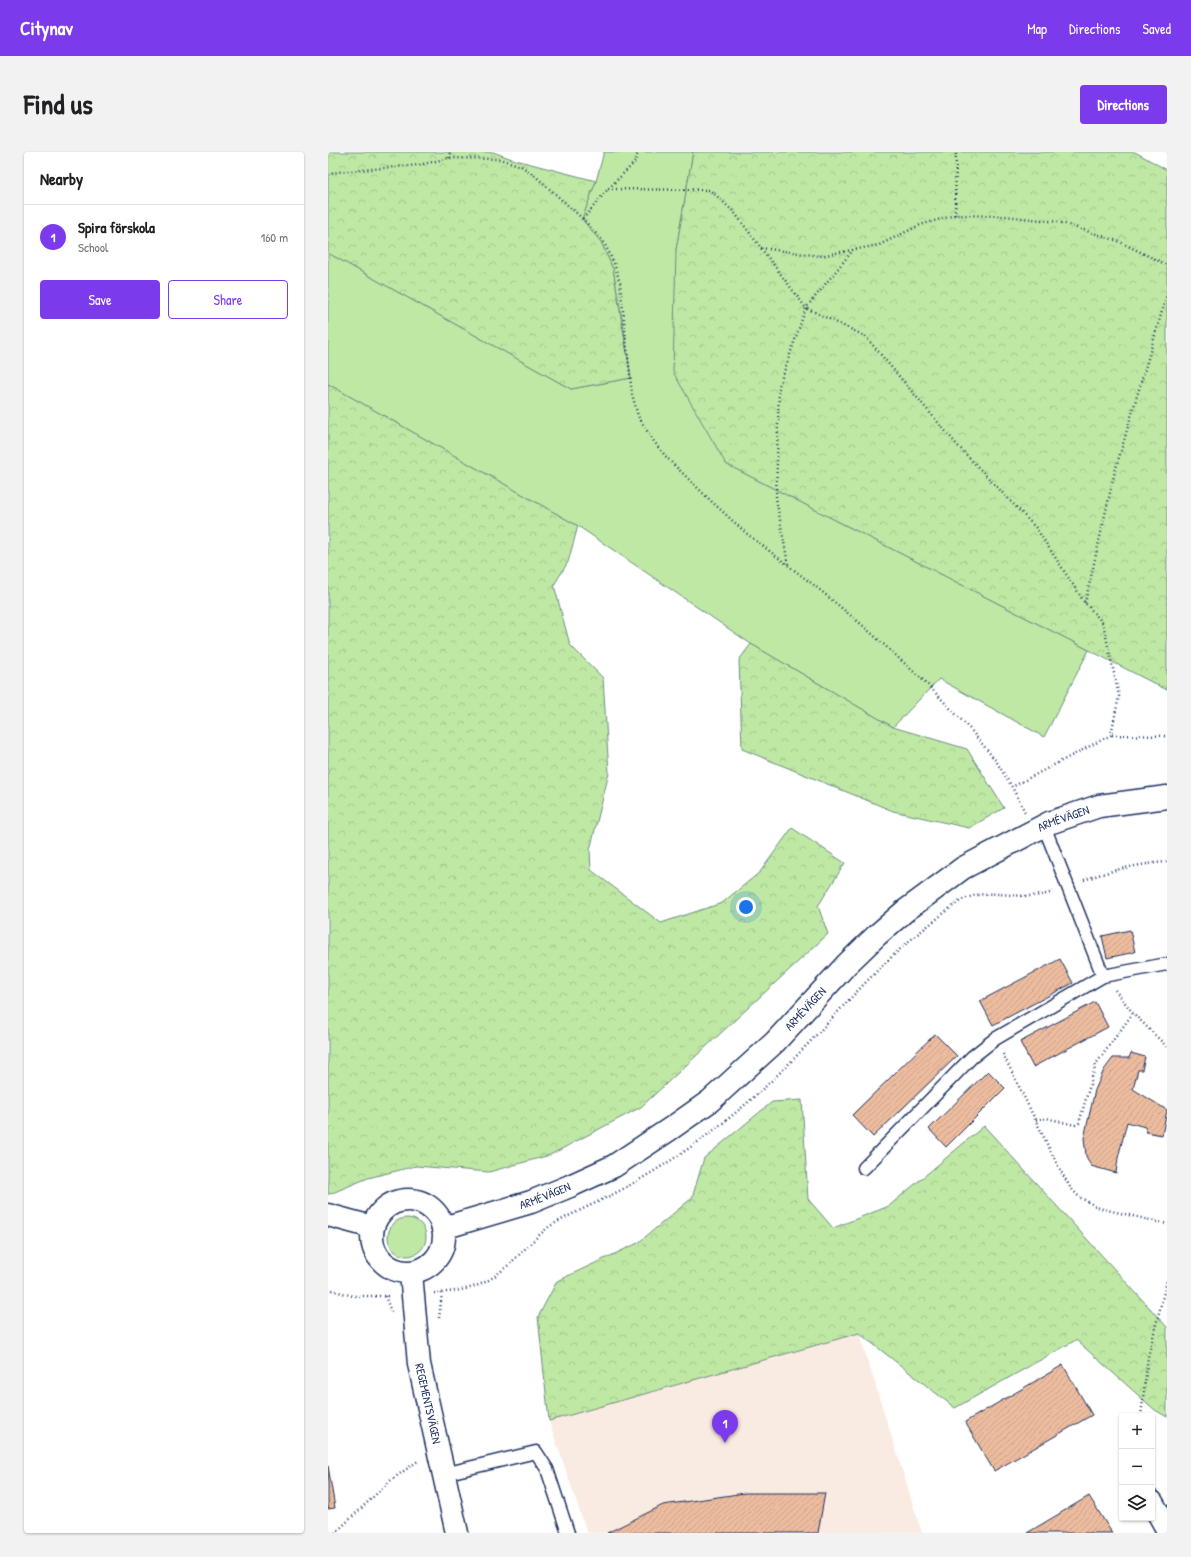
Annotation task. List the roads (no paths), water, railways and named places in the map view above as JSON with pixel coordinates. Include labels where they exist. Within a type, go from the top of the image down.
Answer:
[{"type":"street","name":"ARMÉVÄGEN","points":[[443,1228],[531,1202],[570,1186],[614,1166],[673,1127],[710,1100],[775,1042],[847,964],[905,911],[963,868],[1044,826],[1099,806],[1167,797]]},
{"type":"street","points":[[406,1200],[422,1203],[429,1207],[440,1219],[443,1228],[443,1247],[435,1260],[423,1269],[411,1273],[402,1272],[388,1267],[377,1256],[373,1248],[371,1236],[372,1227],[375,1220],[384,1209],[392,1204],[406,1200]]},
{"type":"street","points":[[328,1215],[372,1227]]},
{"type":"street","name":"REGEMENTSVÄGEN","points":[[411,1273],[419,1364],[457,1533]]},
{"type":"street","points":[[1155,1507],[1167,1529]]},
{"type":"lane","points":[[1044,826],[1103,976]]},
{"type":"lane","points":[[864,1168],[972,1057],[995,1039],[1103,976],[1167,964]]},
{"type":"lane","points":[[444,1474],[536,1452],[547,1469],[568,1533]]},
{"type":"place","name":"Spira förskola","points":[[725,1443]]}]
